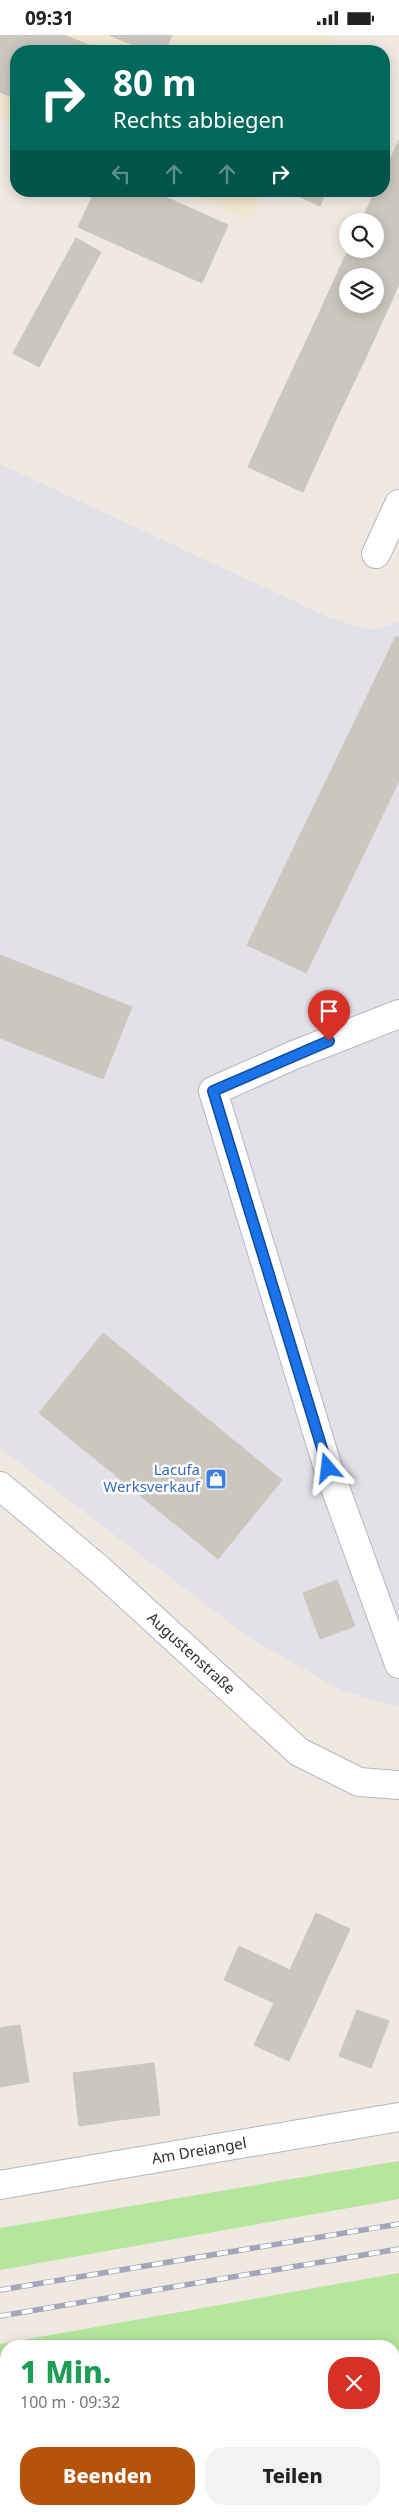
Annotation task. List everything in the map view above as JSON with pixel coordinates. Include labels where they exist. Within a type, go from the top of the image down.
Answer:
[{"type":"street","points":[[376,554],[399,504]]},
{"type":"street","points":[[399,1014],[294,1055],[213,1091],[328,1468],[399,1664]]},
{"type":"street","name":"Augustenstraße","points":[[0,1486],[99,1569],[300,1752],[360,1783],[399,1785]]},
{"type":"street","name":"Am Dreiangel","points":[[0,2185],[399,2117]]},
{"type":"shaded area","points":[[0,35],[333,35],[329,45],[10,45],[10,124],[0,120]]},
{"type":"shaded area","points":[[198,197],[261,197],[251,220]]},
{"type":"shaded area","points":[[0,464],[330,618],[370,630],[399,622],[399,1707],[342,1691],[250,1638],[0,1448]]},
{"type":"green space","points":[[399,2161],[399,2199],[0,2270],[0,2228]]},
{"type":"green space","points":[[399,2273],[399,2340],[22,2340]]},
{"type":"building","points":[[0,35],[64,35],[89,45],[10,45],[10,96],[0,92]]},
{"type":"building","points":[[109,35],[172,35],[168,45],[133,45]]},
{"type":"building","points":[[399,140],[399,207],[375,197],[390,197],[390,160]]},
{"type":"building","points":[[92,197],[165,197],[228,225],[202,283],[78,227]]},
{"type":"building","points":[[300,197],[324,197],[320,206]]},
{"type":"building","points":[[373,197],[399,207],[399,284],[397,289],[384,283],[384,268],[353,268],[342,263],[344,258],[384,258],[384,213],[365,213]]},
{"type":"building","points":[[76,238],[101,252],[39,367],[13,353]]},
{"type":"building","points":[[342,263],[353,268],[340,268]]},
{"type":"building","points":[[339,270],[339,313],[384,313],[384,283],[397,289],[366,357],[311,331]]},
{"type":"building","points":[[311,331],[366,357],[334,424],[279,399]]},
{"type":"building","points":[[279,399],[334,424],[303,492],[248,467]]},
{"type":"building","points":[[396,636],[399,638],[399,781],[306,973],[247,945]]},
{"type":"building","points":[[0,955],[132,1007],[103,1079],[0,1038]]},
{"type":"building","points":[[103,1333],[282,1480],[218,1559],[39,1413]]},
{"type":"building","points":[[337,1580],[355,1626],[320,1639],[303,1593]]},
{"type":"building","points":[[316,1913],[350,1929],[289,2061],[254,2045],[274,2003],[224,1980],[239,1946],[290,1970]]},
{"type":"building","points":[[357,2010],[389,2021],[371,2068],[339,2056]]},
{"type":"building","points":[[20,2025],[29,2082],[0,2087],[0,2028]]},
{"type":"building","points":[[154,2063],[160,2115],[119,2120],[113,2068]]},
{"type":"building","points":[[113,2068],[119,2120],[79,2126],[73,2073]]},
{"type":"railway","points":[[0,2290],[399,2224]]},
{"type":"railway","points":[[0,2316],[399,2249]]},
{"type":"place","name":"Lacufa Werksverkauf","points":[[216,1479]]},
{"type":"route","points":[[328,1468],[213,1091],[329,1041]]}]
